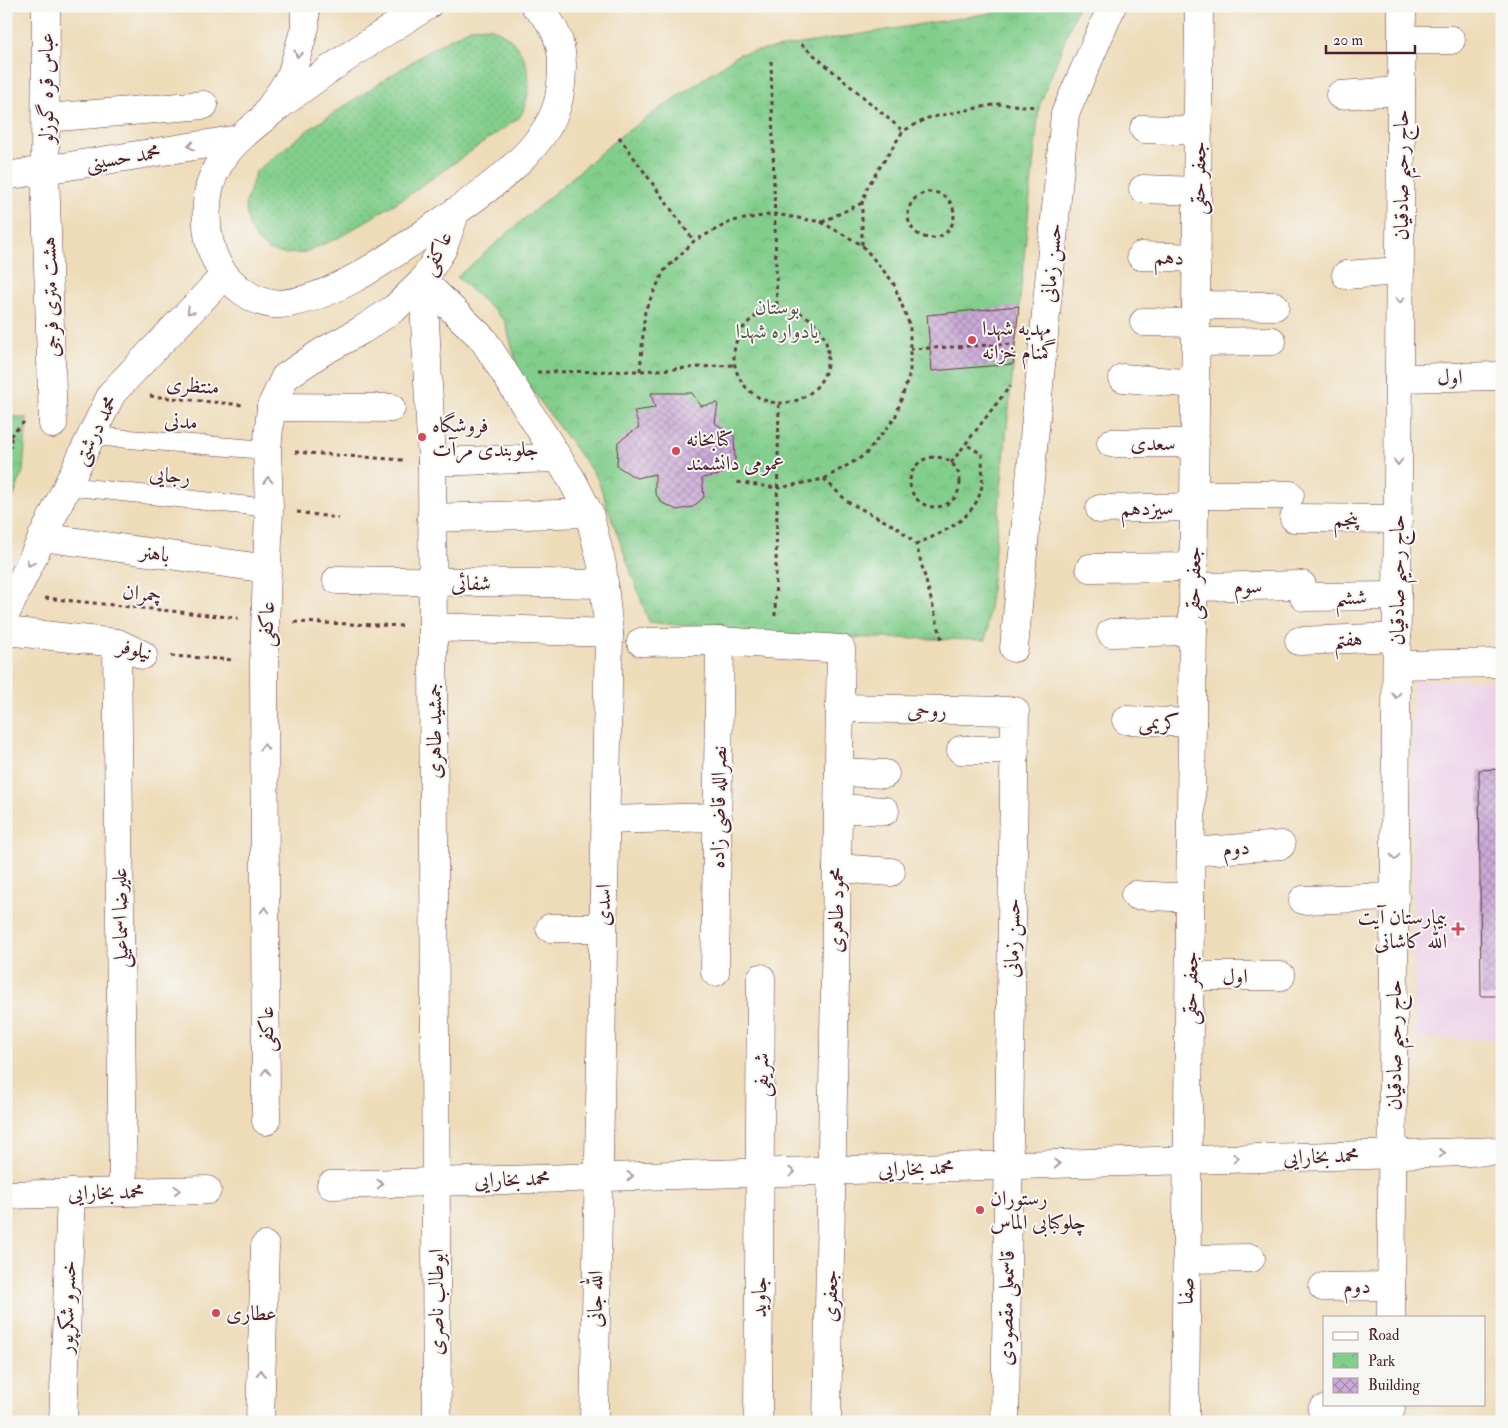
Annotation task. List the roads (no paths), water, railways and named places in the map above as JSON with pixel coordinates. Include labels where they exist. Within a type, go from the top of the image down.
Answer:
[{"type":"street","name":"عباس قره گوزلو","points":[[45,170],[46,6]]},
{"type":"street","points":[[261,120],[292,76],[305,27],[305,6]]},
{"type":"street","points":[[427,6],[384,32],[301,89],[239,139],[219,163],[210,185],[207,209],[208,232],[215,258],[224,276],[238,289],[277,305],[325,294],[350,280],[456,211],[494,184],[519,162],[549,123],[557,107],[562,82],[562,52],[558,35],[545,15],[535,6]]},
{"type":"street","name":"حسن زمانی","points":[[1014,648],[1065,114],[1112,6]]},
{"type":"street","name":"جعفر حقی","points":[[1188,1160],[1199,6]]},
{"type":"street","name":"حاج رحیم صادقیان","points":[[1391,1316],[1402,6]]},
{"type":"street","points":[[1402,40],[1451,40]]},
{"type":"street","points":[[1340,95],[1401,91]]},
{"type":"street","points":[[46,118],[204,105]]},
{"type":"street","points":[[1144,129],[1198,131]]},
{"type":"street","name":"محمد حسینی","points":[[6,176],[239,139]]},
{"type":"street","name":"هشت متری فرجی","points":[[45,170],[53,424]]},
{"type":"street","points":[[1143,189],[1197,191]]},
{"type":"street","name":"عاکفی","points":[[266,1121],[264,662],[269,508],[267,450],[271,408],[285,378],[395,308],[423,281],[443,248],[456,211]]},
{"type":"street","name":"دهم","points":[[1141,256],[1197,258]]},
{"type":"street","points":[[1346,275],[1400,271]]},
{"type":"street","name":"محمد درشتی","points":[[10,604],[112,393],[224,276]]},
{"type":"street","name":"اسدی","points":[[423,281],[483,339],[572,480],[589,514],[602,565],[609,633],[597,1177]]},
{"type":"street","name":"جمشید طاهری","points":[[423,281],[432,462],[436,1182]]},
{"type":"street","points":[[1196,323],[1275,306]]},
{"type":"street","points":[[1144,322],[1196,323],[1272,341]]},
{"type":"street","name":"اول","points":[[1399,378],[1501,376]]},
{"type":"street","points":[[1123,378],[1196,384]]},
{"type":"street","points":[[271,408],[391,408]]},
{"type":"street","name":"سعدی","points":[[1111,443],[1195,443]]},
{"type":"street","points":[[432,462],[558,458]]},
{"type":"street","name":"پنجم","points":[[1194,501],[1292,506],[1398,519]]},
{"type":"street","name":"سیزدهم","points":[[1100,508],[1194,501]]},
{"type":"street","points":[[431,518],[589,514]]},
{"type":"street","name":"باهنر","points":[[42,537],[268,569]]},
{"type":"street","name":"سوم","points":[[1090,568],[1194,577],[1303,591]]},
{"type":"street","name":"شفائی","points":[[337,580],[604,584]]},
{"type":"street","name":"ششم","points":[[1303,591],[1397,596]]},
{"type":"street","points":[[433,627],[609,633]]},
{"type":"street","name":"نیلوفر","points":[[6,631],[117,643],[143,655]]},
{"type":"street","points":[[1111,632],[1193,631]]},
{"type":"street","name":"هفتم","points":[[1299,640],[1397,637]]},
{"type":"street","points":[[641,642],[720,641]]},
{"type":"street","name":"محمود طاهری","points":[[720,641],[841,649],[832,1171]]},
{"type":"street","name":"نصرالله قاضی زاده","points":[[715,972],[720,641]]},
{"type":"street","name":"علیرضا اسماعیلی","points":[[117,643],[123,1192]]},
{"type":"street","points":[[1396,665],[1502,663]]},
{"type":"street","name":"روحی","points":[[840,708],[1015,711]]},
{"type":"street","name":"حسن زمانی","points":[[1008,1165],[1015,711]]},
{"type":"street","name":"کریمی","points":[[1126,720],[1192,723]]},
{"type":"street","points":[[961,750],[1014,750]]},
{"type":"street","points":[[839,772],[885,774]]},
{"type":"street","points":[[838,808],[885,811]]},
{"type":"street","points":[[605,820],[718,817]]},
{"type":"street","name":"دوم","points":[[1191,852],[1281,845]]},
{"type":"street","points":[[837,868],[891,872]]},
{"type":"street","points":[[1135,895],[1190,898]]},
{"type":"street","points":[[1303,900],[1395,897]]},
{"type":"street","points":[[550,928],[603,928]]},
{"type":"street","name":"اول","points":[[1190,976],[1281,976]]},
{"type":"street","name":"شریفی","points":[[761,978],[761,1173]]},
{"type":"street","name":"محمد بخارایی","points":[[331,1185],[1502,1151]]},
{"type":"street","name":"صفا","points":[[1185,1422],[1188,1160]]},
{"type":"street","name":"قاسمعلی مقصودی","points":[[1005,1422],[1008,1165]]},
{"type":"street","name":"جعفری","points":[[827,1422],[832,1171]]},
{"type":"street","name":"جاوید","points":[[758,1422],[761,1173]]},
{"type":"street","name":"الله جانی","points":[[594,1422],[597,1177]]},
{"type":"street","name":"ابوطالب ناصری","points":[[436,1182],[437,1422]]},
{"type":"street","name":"محمد بخارایی","points":[[6,1195],[207,1190]]},
{"type":"street","name":"خسرو شکرپور","points":[[63,1422],[71,1193]]},
{"type":"street","points":[[260,1422],[265,1246]]},
{"type":"street","points":[[1187,1259],[1251,1258]]},
{"type":"street","name":"دوم","points":[[1323,1287],[1392,1286]]},
{"type":"street","points":[[1322,1410],[1391,1412]]},
{"type":"lane","name":"مدنی","points":[[91,436],[267,450]]},
{"type":"lane","name":"رجایی","points":[[67,486],[269,508]]},
{"type":"place","name":"مهدیه شهدا گمنام خزانه","points":[[972,340]]},
{"type":"place","name":"فروشگاه جلوبندی مرآت","points":[[422,437]]},
{"type":"place","name":"کتابخانه عمومی دانشمند","points":[[676,451]]},
{"type":"place","name":"بیمارستان آیت الله کاشانی","points":[[1458,929]]},
{"type":"place","name":"رستوران چلوکبابی الماس","points":[[980,1210]]},
{"type":"place","name":"عطاری","points":[[216,1313]]},
{"type":"park label","name":"بوستان یادواره شهدا","points":[[777,319]]}]
